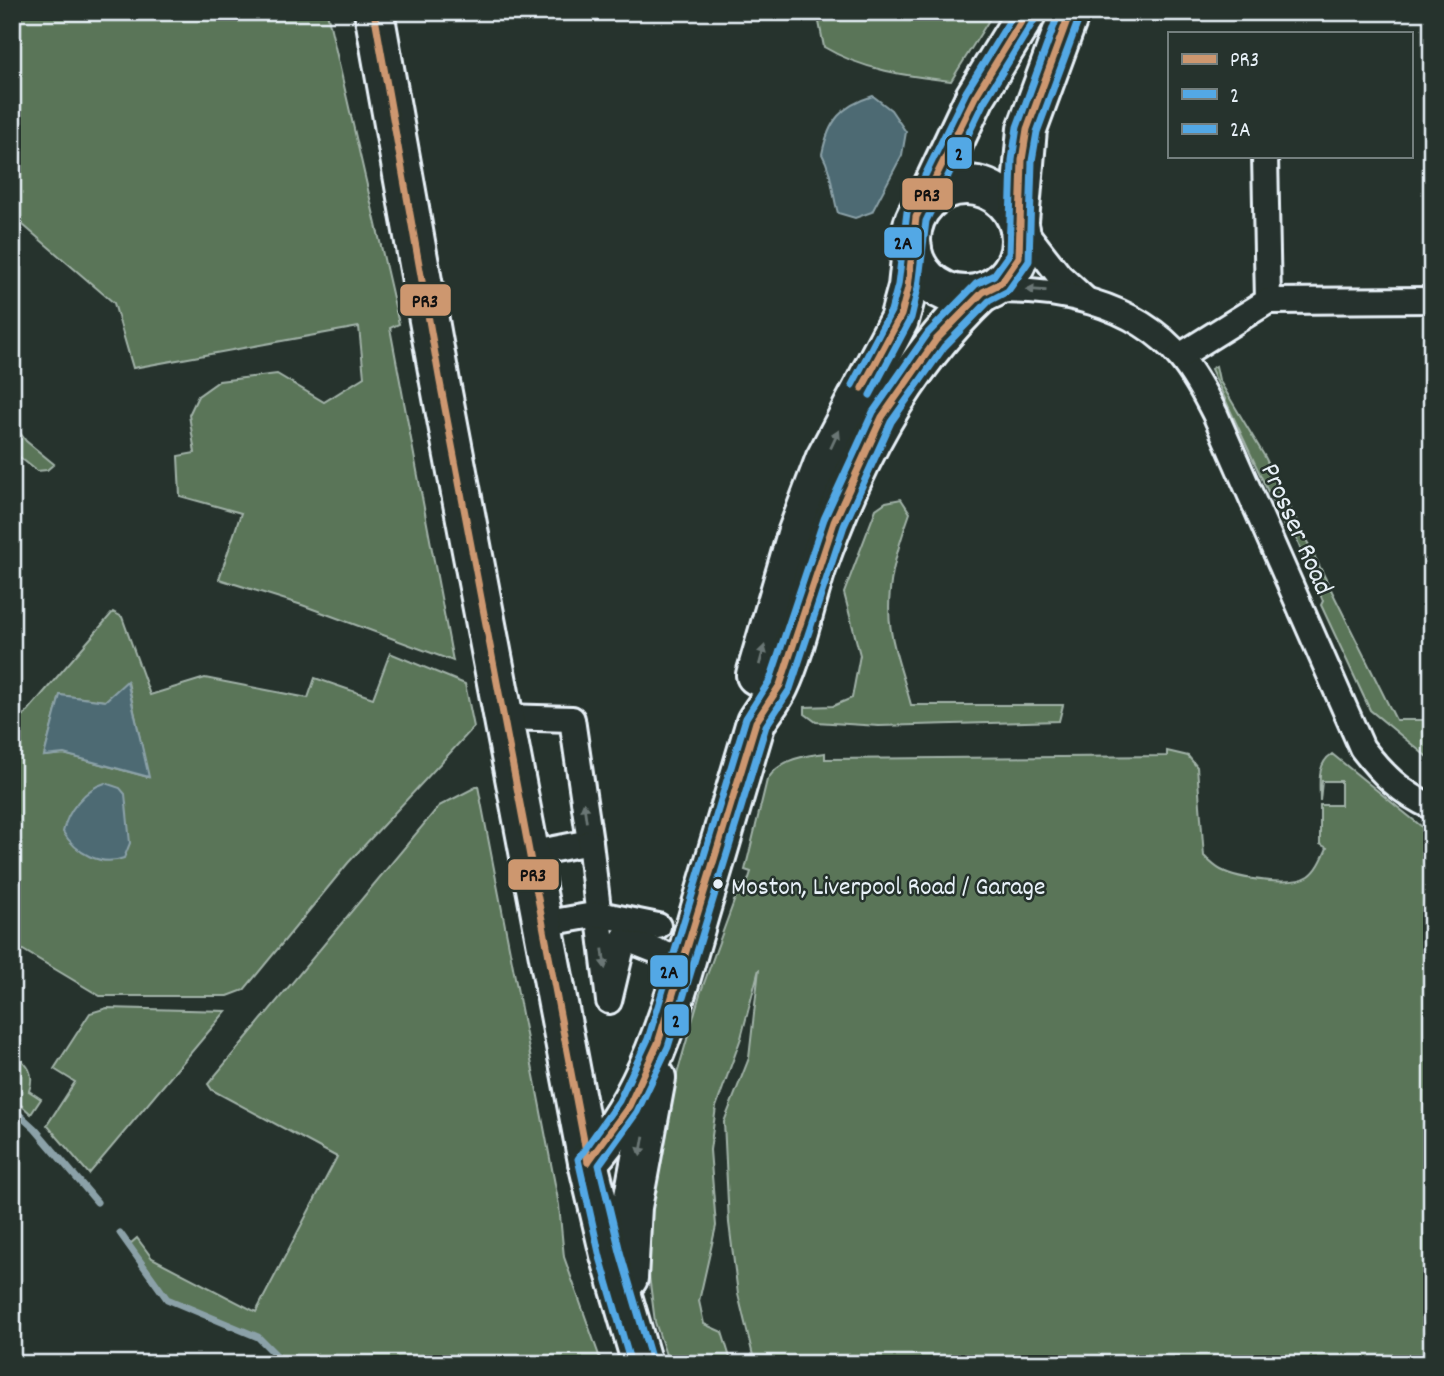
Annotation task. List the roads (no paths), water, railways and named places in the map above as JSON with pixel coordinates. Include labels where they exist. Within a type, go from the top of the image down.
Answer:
[{"type":"highway","points":[[374,12],[503,717],[588,1162],[610,1255],[637,1346]]},
{"type":"highway","points":[[756,722],[755,680],[797,534],[840,428],[899,320],[908,287],[911,232],[975,97],[1027,12]]},
{"type":"highway","points":[[637,1346],[627,1260],[632,1207],[672,1007],[756,722],[780,685],[818,563],[867,446],[916,365],[957,317],[985,292],[1001,283],[1012,271],[1022,241],[1019,223],[1027,129],[1070,12]]},
{"type":"highway","points":[[925,203],[949,188],[977,185],[995,192],[1009,205],[1019,223]]},
{"type":"highway","points":[[912,249],[918,266],[930,281],[946,291],[965,295],[985,292]]},
{"type":"highway","points":[[588,1162],[607,1141],[628,1107],[646,1073],[672,1007]]},
{"type":"street","points":[[1265,158],[1268,301]]},
{"type":"street","name":"Prosser Road","points":[[1019,223],[1059,275],[1084,299]]},
{"type":"street","name":"Prosser Road","points":[[985,292],[1042,290],[1084,299],[1131,320],[1180,356],[1199,382],[1221,426],[1362,748],[1384,776],[1416,800],[1432,807]]},
{"type":"street","points":[[1180,356],[1268,301],[1432,300]]},
{"type":"street","points":[[503,717],[572,719],[609,1001],[624,938],[685,962]]},
{"type":"street","points":[[529,855],[590,842]]},
{"type":"street","points":[[542,924],[599,914],[657,926]]},
{"type":"water","points":[[873,96],[891,110],[906,132],[902,155],[872,212],[855,218],[838,213],[830,175],[822,154],[828,132],[838,116],[853,104]]},
{"type":"water","points":[[127,681],[149,777],[64,754],[44,756],[60,695],[105,701]]},
{"type":"water","points":[[105,783],[120,788],[125,794],[130,843],[124,858],[106,861],[82,852],[63,832],[68,816],[78,802],[91,790]]},
{"type":"waterway","points":[[12,1108],[35,1129],[97,1202]]},
{"type":"waterway","points":[[120,1233],[167,1299],[258,1337],[285,1364]]},
{"type":"place","name":"Moston, Liverpool Road / Garage","points":[[718,884]]}]
